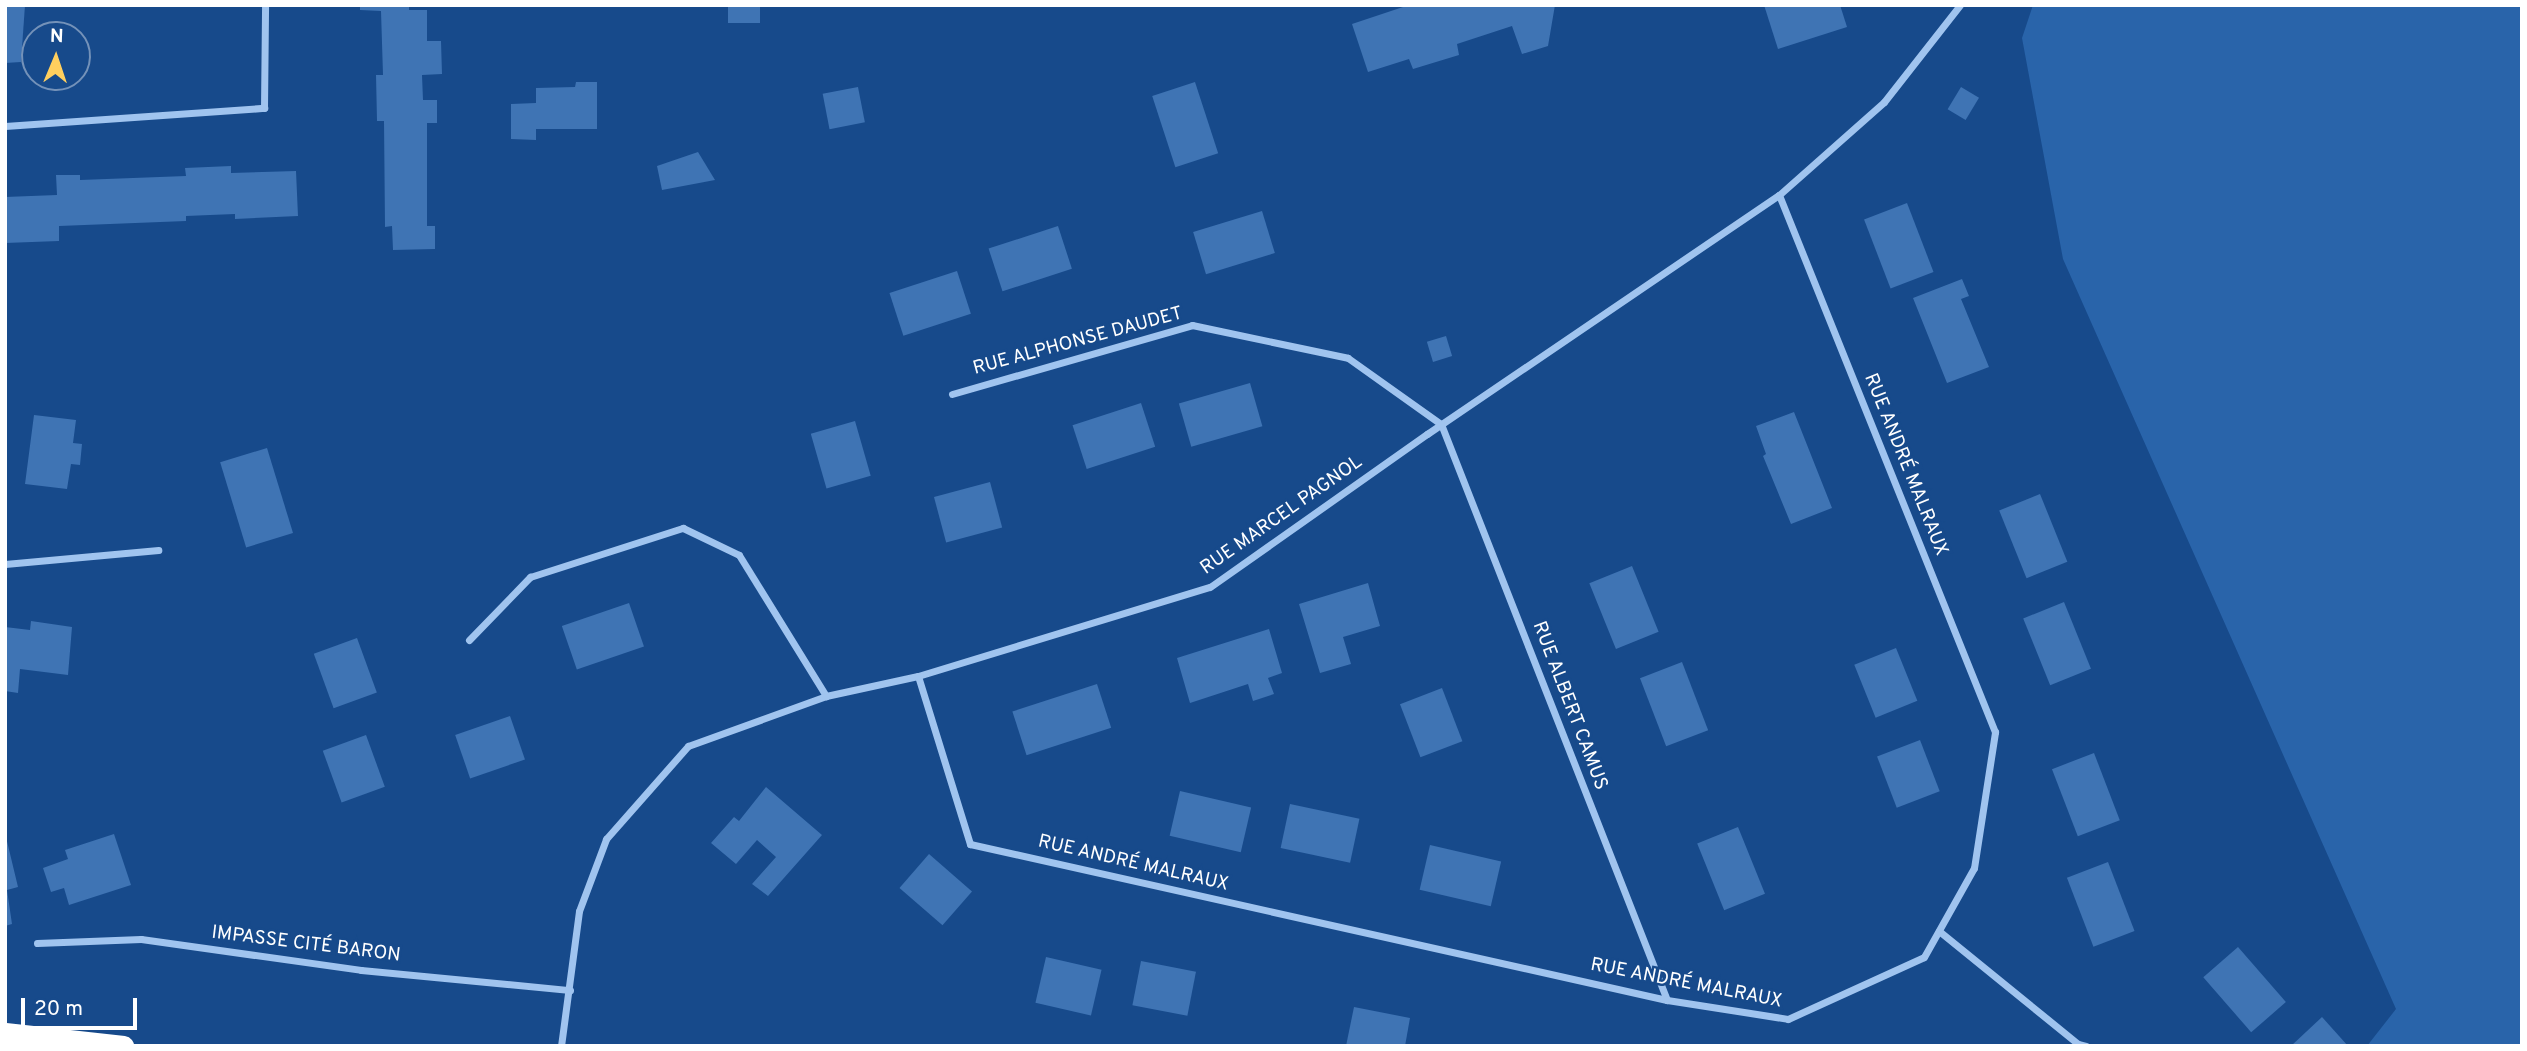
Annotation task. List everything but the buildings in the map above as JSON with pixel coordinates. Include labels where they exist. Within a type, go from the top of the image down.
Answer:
[{"type":"highway","points":[[5,1034],[122,1046]]},
{"type":"street","points":[[5,127],[264,108],[265,5]]},
{"type":"street","name":"RUE MARCEL PAGNOL","points":[[561,1046],[569,1003],[579,911],[606,839],[688,746],[827,696],[918,676],[1210,587],[1441,424],[1779,195],[1884,102],[1960,5]]},
{"type":"street","name":"RUE ANDRÉ MALRAUX","points":[[918,676],[970,844],[1667,1000],[1788,1019],[1924,957],[1974,868],[1995,732],[1779,195]]},
{"type":"street","name":"RUE ALPHONSE DAUDET","points":[[952,394],[1192,325],[1348,358],[1441,424]]},
{"type":"street","name":"RUE ALBERT CAMUS","points":[[1441,424],[1667,1000]]},
{"type":"street","points":[[469,640],[530,577],[683,528],[739,555],[827,696]]},
{"type":"street","points":[[5,564],[159,550]]},
{"type":"street","points":[[1939,931],[2078,1044],[2086,1046]]},
{"type":"street","name":"IMPASSE CITÉ BARON","points":[[37,943],[141,939],[361,970],[570,990]]},
{"type":"shaded area","points":[[2033,5],[2522,5],[2522,1046],[2367,1046],[2396,1009],[2063,259],[2022,38]]}]
